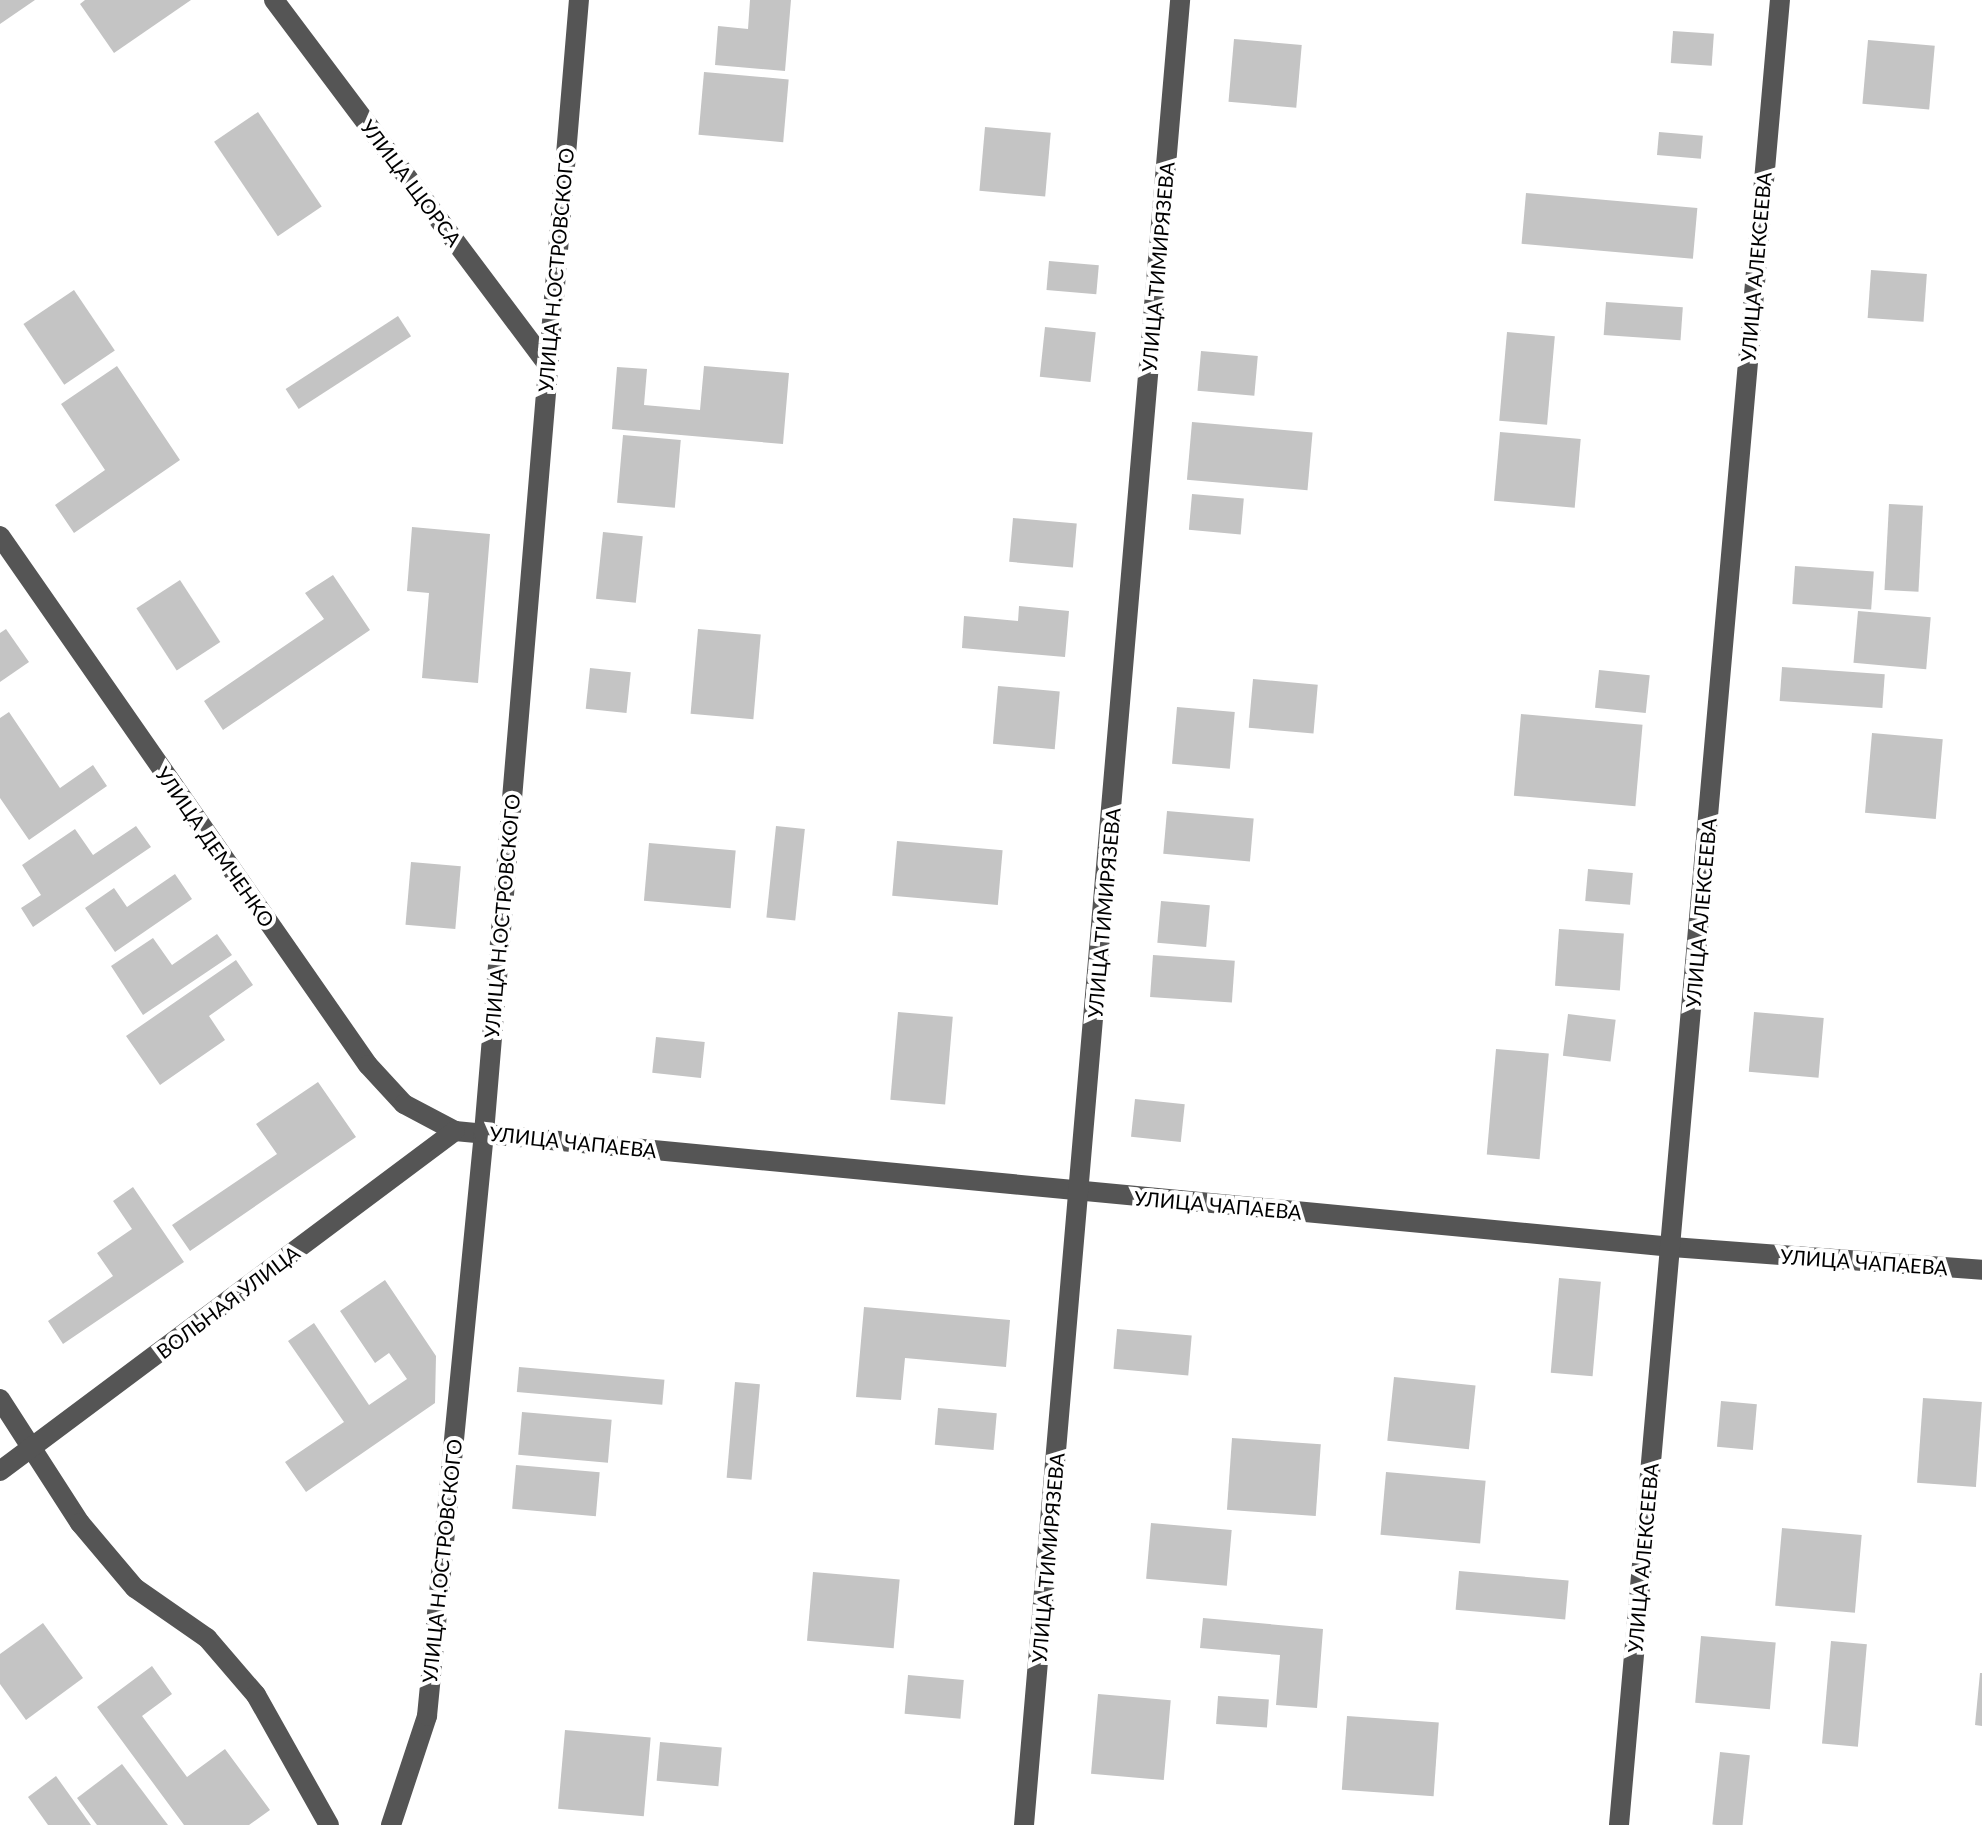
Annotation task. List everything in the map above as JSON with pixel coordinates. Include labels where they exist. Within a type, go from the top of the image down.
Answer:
[{"type":"street","name":"УЛИЦА ЩОРСА","points":[[274,0],[548,365]]},
{"type":"street","name":"УЛИЦА Н.ОСТРОВСКОГО","points":[[391,1825],[427,1716],[484,1133],[579,0]]},
{"type":"street","name":"УЛИЦА ТИМИРЯЗЕВА","points":[[1024,1825],[1081,1192],[1180,0]]},
{"type":"street","name":"УЛИЦА АЛЕКСЕЕВА","points":[[1619,1825],[1780,0]]},
{"type":"street","name":"УЛИЦА ДЕМЧЕНКО","points":[[0,536],[368,1065],[404,1104],[455,1131]]},
{"type":"street","name":"УЛИЦА ЧАПАЕВА","points":[[455,1131],[1672,1247],[1982,1270]]},
{"type":"street","name":"ВОЛЬНАЯ УЛИЦА","points":[[0,1471],[455,1131]]},
{"type":"street","points":[[0,1399],[34,1447],[80,1523],[135,1588],[207,1638],[256,1695],[329,1825]]},
{"type":"building","points":[[0,0],[35,0],[0,24]]},
{"type":"building","points":[[85,0],[191,0],[114,53],[80,4]]},
{"type":"building","points":[[750,0],[791,0],[785,71],[715,65],[718,26],[748,29]]},
{"type":"building","points":[[1673,31],[1714,34],[1712,66],[1671,63]]},
{"type":"building","points":[[1234,39],[1302,45],[1296,108],[1229,102]]},
{"type":"building","points":[[1868,40],[1935,46],[1929,110],[1862,104]]},
{"type":"building","points":[[704,72],[789,79],[783,142],[699,135]]},
{"type":"building","points":[[258,112],[322,207],[278,236],[214,142]]},
{"type":"building","points":[[985,127],[1051,133],[1045,197],[979,191]]},
{"type":"building","points":[[1659,132],[1703,136],[1701,159],[1657,155]]},
{"type":"building","points":[[1526,193],[1697,208],[1693,259],[1522,244]]},
{"type":"building","points":[[1049,261],[1099,265],[1096,294],[1046,290]]},
{"type":"building","points":[[1871,270],[1927,274],[1924,322],[1868,318]]},
{"type":"building","points":[[74,290],[115,351],[64,385],[23,324]]},
{"type":"building","points":[[1606,302],[1683,307],[1681,340],[1604,335]]},
{"type":"building","points":[[398,316],[411,336],[299,409],[286,389]]},
{"type":"building","points":[[1045,327],[1096,332],[1090,382],[1040,377]]},
{"type":"building","points":[[1507,332],[1555,336],[1547,425],[1499,421]]},
{"type":"building","points":[[1201,351],[1258,356],[1254,396],[1198,391]]},
{"type":"building","points":[[117,366],[180,460],[74,533],[55,505],[105,470],[61,404]]},
{"type":"building","points":[[704,366],[789,373],[783,444],[612,429],[617,367],[647,369],[644,405],[700,410]]},
{"type":"building","points":[[1192,422],[1313,433],[1307,490],[1187,480]]},
{"type":"building","points":[[1500,432],[1581,439],[1575,508],[1494,501]]},
{"type":"building","points":[[623,435],[681,440],[675,508],[617,503]]},
{"type":"building","points":[[1192,494],[1244,499],[1241,534],[1189,530]]},
{"type":"building","points":[[1889,504],[1923,506],[1918,592],[1884,590]]},
{"type":"building","points":[[1013,518],[1077,524],[1073,567],[1009,562]]},
{"type":"building","points":[[412,527],[490,534],[478,683],[422,678],[429,593],[407,591]]},
{"type":"building","points":[[603,532],[643,536],[636,603],[596,599]]},
{"type":"building","points":[[1795,566],[1874,572],[1871,609],[1792,604]]},
{"type":"building","points":[[333,575],[370,630],[223,730],[204,701],[324,619],[305,593]]},
{"type":"building","points":[[180,580],[220,642],[177,670],[136,608]]},
{"type":"building","points":[[1019,606],[1069,611],[1065,657],[962,648],[964,616],[1018,621]]},
{"type":"building","points":[[1858,611],[1931,617],[1926,669],[1853,663]]},
{"type":"building","points":[[6,629],[29,662],[0,682],[0,633]]},
{"type":"building","points":[[698,629],[761,634],[753,719],[691,714]]},
{"type":"building","points":[[1782,667],[1885,674],[1882,708],[1780,701]]},
{"type":"building","points":[[590,668],[631,672],[626,713],[586,709]]},
{"type":"building","points":[[1599,670],[1650,675],[1646,713],[1595,708]]},
{"type":"building","points":[[1253,679],[1318,685],[1313,733],[1249,728]]},
{"type":"building","points":[[998,686],[1060,691],[1055,749],[993,744]]},
{"type":"building","points":[[1177,707],[1235,712],[1230,769],[1172,764]]},
{"type":"building","points":[[9,712],[60,788],[93,765],[107,786],[29,840],[0,798],[0,718]]},
{"type":"building","points":[[1521,714],[1643,725],[1635,806],[1514,796]]},
{"type":"building","points":[[1872,733],[1943,739],[1936,819],[1865,813]]},
{"type":"building","points":[[1167,811],[1254,819],[1250,861],[1163,854]]},
{"type":"building","points":[[136,826],[151,847],[33,927],[21,908],[41,895],[22,865],[75,829],[93,855]]},
{"type":"building","points":[[776,826],[805,829],[795,921],[766,917]]},
{"type":"building","points":[[897,841],[1003,850],[998,905],[892,896]]},
{"type":"building","points":[[649,843],[736,851],[731,908],[644,901]]},
{"type":"building","points":[[411,862],[461,866],[455,929],[406,925]]},
{"type":"building","points":[[1588,869],[1633,873],[1630,905],[1585,901]]},
{"type":"building","points":[[175,874],[192,899],[115,952],[85,908],[114,888],[127,907]]},
{"type":"building","points":[[1161,901],[1210,905],[1206,947],[1157,943]]},
{"type":"building","points":[[1559,929],[1624,934],[1620,990],[1555,986]]},
{"type":"building","points":[[217,934],[232,955],[143,1015],[111,966],[153,938],[172,965]]},
{"type":"building","points":[[1153,955],[1235,961],[1232,1003],[1150,997]]},
{"type":"building","points":[[236,960],[253,985],[209,1016],[225,1040],[160,1085],[126,1036]]},
{"type":"building","points":[[898,1012],[953,1017],[945,1104],[890,1100]]},
{"type":"building","points":[[1754,1012],[1824,1018],[1819,1078],[1749,1072]]},
{"type":"building","points":[[1568,1014],[1616,1020],[1611,1062],[1563,1056]]},
{"type":"building","points":[[656,1037],[705,1042],[701,1078],[652,1073]]},
{"type":"building","points":[[1496,1049],[1549,1054],[1540,1159],[1487,1155]]},
{"type":"building","points":[[318,1082],[356,1137],[190,1251],[172,1225],[277,1154],[256,1124]]},
{"type":"building","points":[[1135,1099],[1185,1104],[1181,1142],[1131,1137]]},
{"type":"building","points":[[133,1187],[184,1262],[63,1344],[48,1321],[113,1276],[97,1253],[132,1229],[113,1201]]},
{"type":"building","points":[[1559,1278],[1601,1282],[1593,1376],[1551,1373]]},
{"type":"building","points":[[385,1280],[436,1356],[435,1403],[306,1492],[285,1462],[344,1422],[288,1341],[314,1323],[369,1405],[407,1379],[389,1353],[375,1363],[340,1311]]},
{"type":"building","points":[[864,1307],[1010,1320],[1006,1367],[905,1358],[901,1400],[856,1397]]},
{"type":"building","points":[[1117,1329],[1192,1336],[1188,1375],[1114,1369]]},
{"type":"building","points":[[519,1367],[664,1380],[662,1405],[517,1392]]},
{"type":"building","points":[[1394,1377],[1476,1386],[1469,1449],[1387,1441]]},
{"type":"building","points":[[735,1382],[760,1384],[752,1480],[727,1478]]},
{"type":"building","points":[[1923,1398],[1982,1402],[1976,1487],[1917,1483]]},
{"type":"building","points":[[1721,1401],[1757,1404],[1753,1450],[1717,1447]]},
{"type":"building","points":[[938,1408],[997,1413],[994,1450],[935,1445]]},
{"type":"building","points":[[522,1412],[612,1420],[608,1463],[518,1455]]},
{"type":"building","points":[[1232,1438],[1321,1444],[1316,1516],[1227,1510]]},
{"type":"building","points":[[516,1465],[600,1472],[596,1516],[512,1509]]},
{"type":"building","points":[[1386,1472],[1486,1481],[1480,1543],[1381,1535]]},
{"type":"building","points":[[1151,1523],[1232,1530],[1227,1586],[1146,1579]]},
{"type":"building","points":[[1782,1528],[1862,1535],[1855,1613],[1775,1606]]},
{"type":"building","points":[[1459,1571],[1569,1581],[1565,1619],[1456,1610]]},
{"type":"building","points":[[813,1572],[900,1580],[894,1648],[807,1641]]},
{"type":"building","points":[[1203,1618],[1323,1629],[1317,1708],[1276,1705],[1280,1655],[1200,1648]]},
{"type":"building","points":[[43,1623],[83,1678],[26,1720],[0,1684],[0,1654]]},
{"type":"building","points":[[1701,1636],[1776,1643],[1770,1709],[1695,1703]]},
{"type":"building","points":[[1831,1641],[1867,1644],[1858,1747],[1822,1744]]},
{"type":"building","points":[[152,1666],[172,1694],[142,1716],[187,1777],[225,1749],[270,1810],[249,1825],[184,1825],[97,1707]]},
{"type":"building","points":[[1982,1673],[1982,1726],[1975,1725]]},
{"type":"building","points":[[908,1675],[964,1680],[960,1719],[905,1714]]},
{"type":"building","points":[[1098,1694],[1171,1700],[1164,1780],[1091,1774]]},
{"type":"building","points":[[1218,1696],[1269,1700],[1267,1727],[1216,1724]]},
{"type":"building","points":[[1347,1716],[1439,1722],[1434,1796],[1342,1790]]},
{"type":"building","points":[[565,1730],[651,1737],[644,1816],[558,1809]]},
{"type":"building","points":[[660,1742],[722,1747],[718,1786],[657,1781]]},
{"type":"building","points":[[1720,1752],[1750,1755],[1742,1825],[1712,1825]]},
{"type":"building","points":[[122,1764],[168,1825],[97,1825],[77,1798]]},
{"type":"building","points":[[56,1776],[91,1825],[48,1825],[28,1797]]}]
